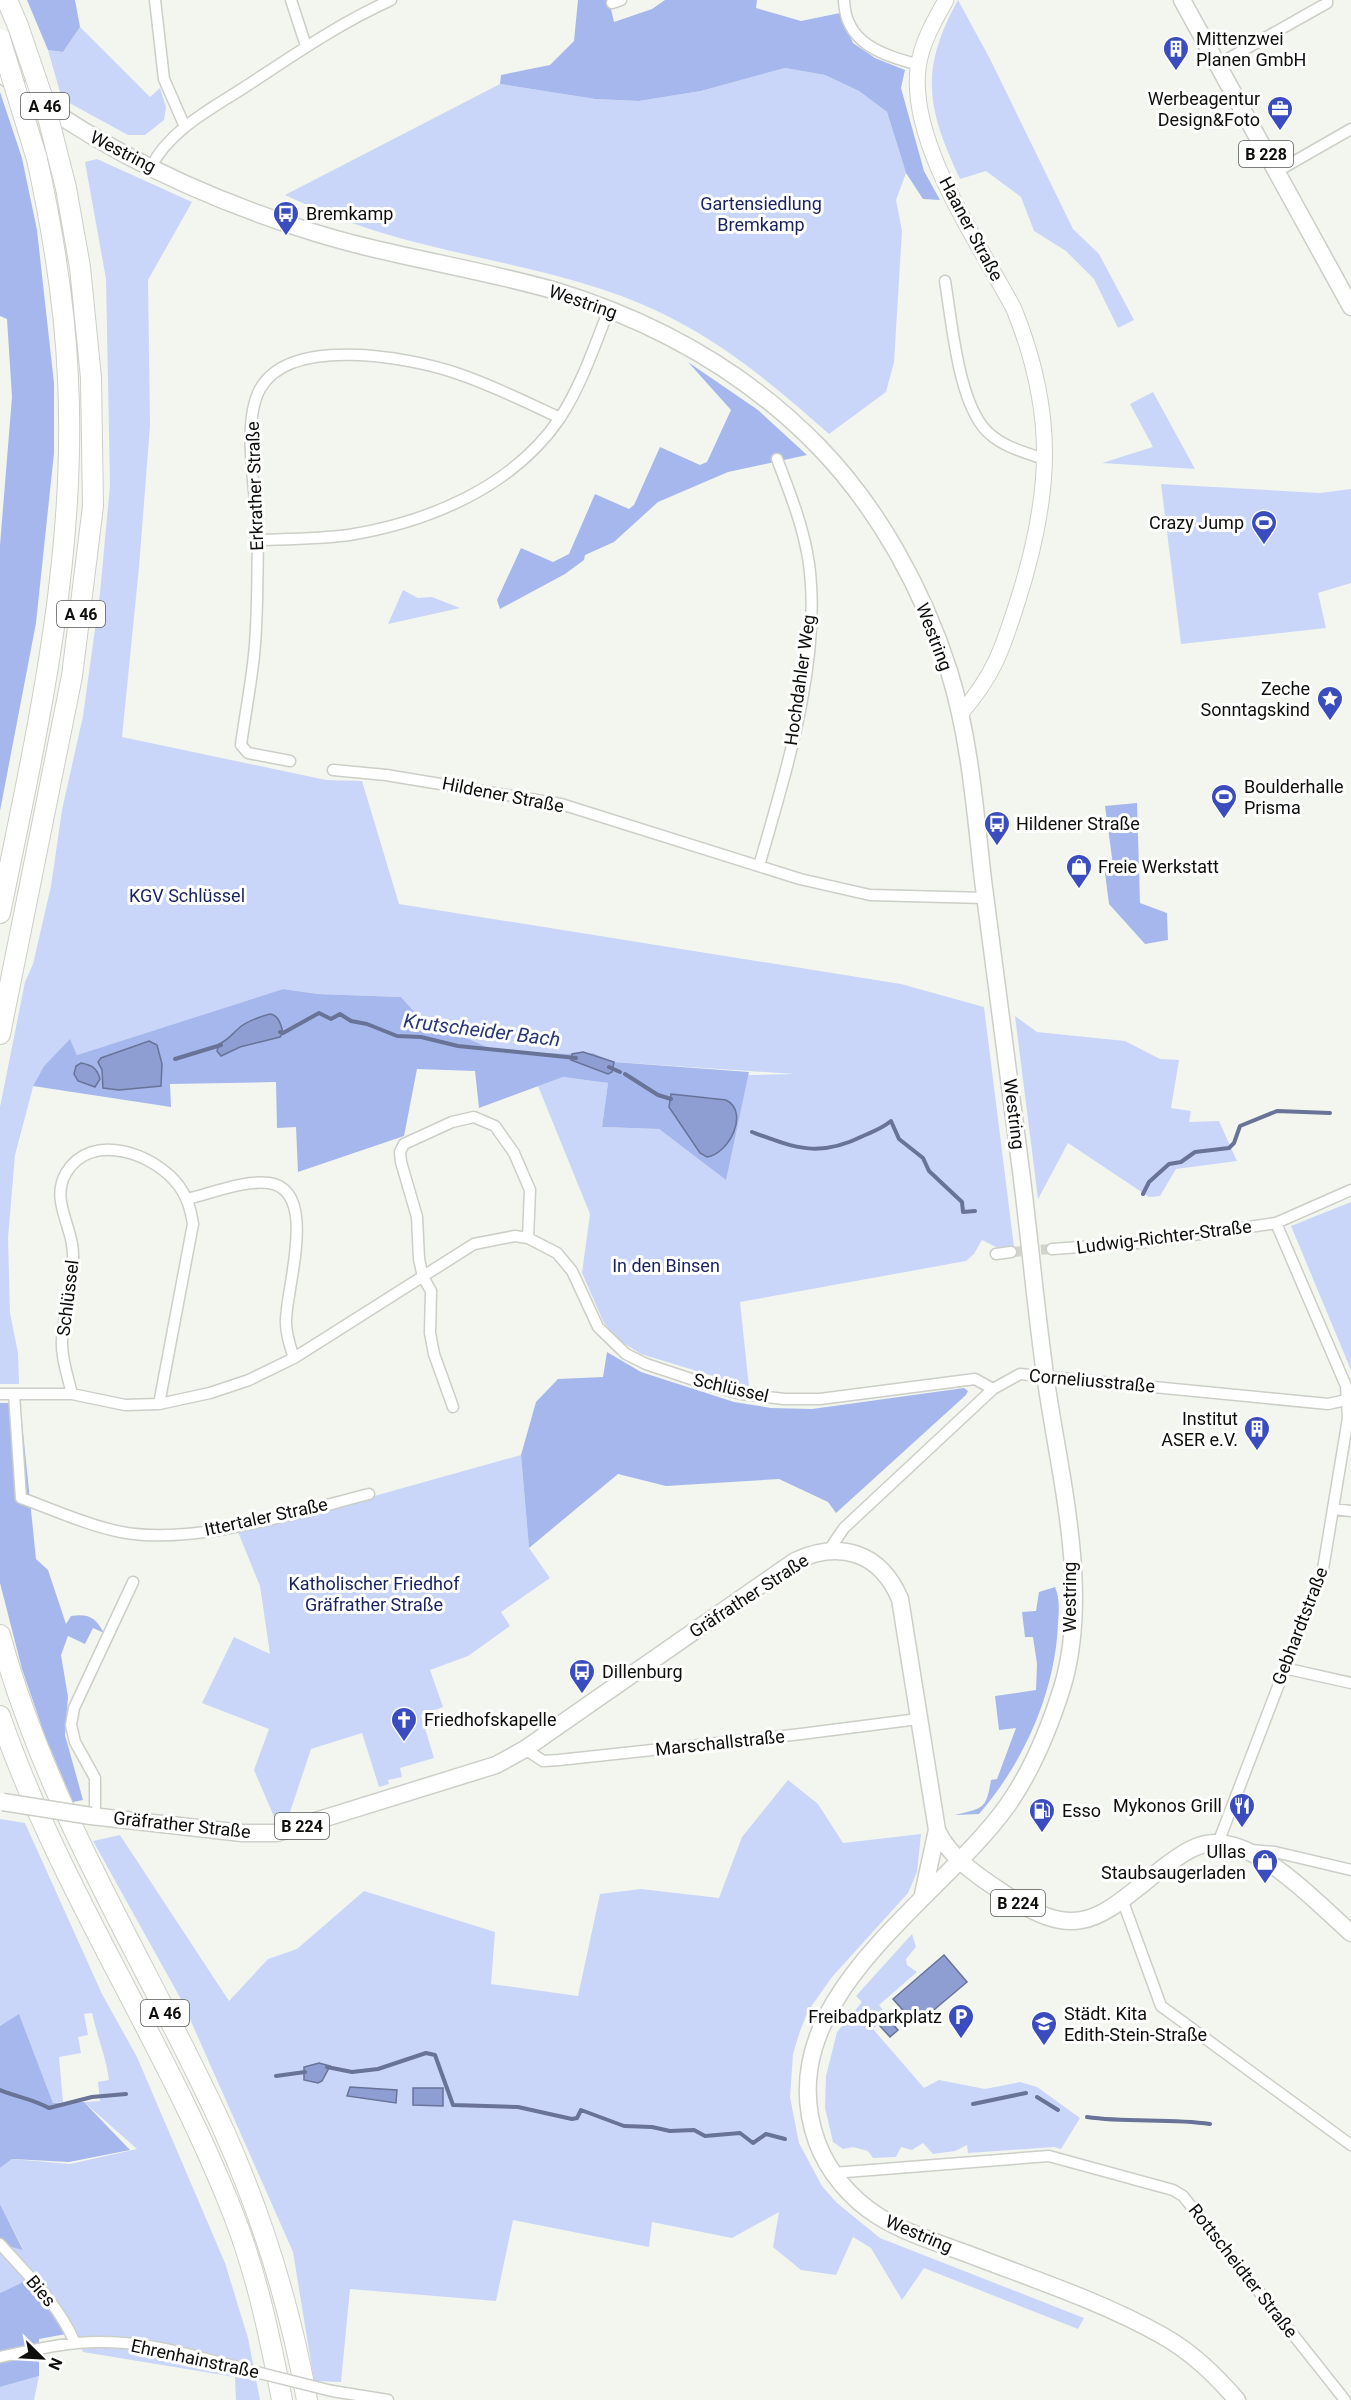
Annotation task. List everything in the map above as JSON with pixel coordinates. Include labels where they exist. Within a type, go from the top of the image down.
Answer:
[{"type":"highway","name":"A 46","points":[[0,1034],[72,676],[93,506],[91,378],[80,267],[66,188],[45,105],[7,0]]},
{"type":"highway","name":"A 46","points":[[0,39],[37,159],[50,221],[64,314],[68,381],[66,524],[61,580],[47,675],[0,913]]},
{"type":"highway","name":"A 46","points":[[0,1635],[11,1675],[38,1749],[69,1823],[209,2102],[256,2210],[282,2283],[307,2400]]},
{"type":"highway","name":"A 46","points":[[0,1716],[42,1822],[175,2086],[234,2217],[257,2287],[282,2400]]},
{"type":"main road","name":"Haaner Straße","points":[[946,0],[926,41],[919,65],[918,99],[921,120],[944,180],[1014,309],[1023,331],[1040,388],[1046,460],[1033,552],[1002,651],[984,686],[961,713]]},
{"type":"main road","name":"B 228","points":[[1182,0],[1351,307]]},
{"type":"main road","name":"Westring","points":[[0,73],[74,127],[151,167],[241,207],[309,231],[552,290],[609,309],[685,343],[720,364],[789,418],[842,472],[899,555],[932,624],[961,713],[1045,1377],[1066,1516],[1073,1614],[1066,1674],[1058,1700],[1027,1774],[1003,1812],[922,1898],[841,1990],[819,2031],[810,2062],[808,2093],[817,2141],[833,2173],[848,2192],[874,2214],[897,2226],[1117,2314],[1169,2340],[1207,2367],[1237,2400]]},
{"type":"main road","name":"Gräfrather Straße","points":[[2,1802],[93,1816],[242,1833],[277,1833],[496,1765],[525,1749],[795,1561],[829,1550],[861,1556],[873,1562],[892,1581],[900,1599],[937,1830],[942,1843],[995,1888],[1048,1919],[1070,1922],[1088,1920],[1122,1899],[1187,1852],[1207,1844],[1218,1843],[1244,1849],[1272,1866],[1351,1933]]},
{"type":"main road","points":[[922,1898],[937,1830]]},
{"type":"street","points":[[155,0],[164,78],[185,127]]},
{"type":"street","points":[[291,0],[306,46]]},
{"type":"street","points":[[151,167],[159,152],[185,127],[306,46],[391,0]]},
{"type":"street","points":[[844,0],[847,18],[856,36],[881,54],[919,65]]},
{"type":"street","points":[[1217,65],[1327,3],[1327,0]]},
{"type":"street","points":[[1276,172],[1351,129]]},
{"type":"street","points":[[945,281],[957,358],[974,413],[982,426],[999,441],[1046,460]]},
{"type":"street","points":[[258,540],[348,535],[425,516],[475,493],[503,476],[540,444],[560,418],[609,309]]},
{"type":"street","name":"Erkrather Straße","points":[[290,761],[248,753],[241,745],[254,656],[258,540],[251,418],[260,388],[273,373],[291,361],[310,356],[416,363],[486,384],[560,418]]},
{"type":"street","name":"Hochdahler Weg","points":[[759,866],[799,716],[811,619],[809,564],[795,505],[777,459]]},
{"type":"street","name":"Hildener Straße","points":[[333,770],[398,776],[561,804],[800,879],[870,895],[985,898]]},
{"type":"street","points":[[453,1407],[434,1354],[430,1333],[430,1291],[423,1277],[419,1260],[414,1204],[400,1152],[404,1144],[410,1139],[453,1122],[474,1117],[484,1120],[505,1137],[525,1175],[530,1190],[528,1238]]},
{"type":"street","name":"Schlüssel","points":[[72,1394],[62,1342],[73,1268],[72,1241],[60,1198],[61,1185],[66,1173],[85,1154],[98,1150],[128,1152],[160,1166],[179,1186],[187,1199],[193,1224],[159,1404]]},
{"type":"street","points":[[187,1199],[267,1183],[283,1189],[290,1197],[295,1213],[296,1257],[285,1323],[294,1358]]},
{"type":"street","name":"Ludwig-Richter-Straße","points":[[1052,1249],[1138,1242],[1276,1223],[1351,1190]]},
{"type":"street","name":"Ludwig-Richter-Straße","points":[[1276,1223],[1346,1386],[1349,1399]]},
{"type":"street","name":"Schlüssel","points":[[1,1394],[72,1394],[125,1405],[159,1404],[210,1393],[249,1380],[294,1358],[474,1244],[515,1236],[528,1238],[557,1252],[572,1271],[598,1327],[626,1354],[656,1367],[742,1394],[784,1399],[820,1399],[975,1379],[993,1389]]},
{"type":"street","points":[[996,1254],[1011,1252]]},
{"type":"street","name":"Corneliusstraße","points":[[829,1550],[844,1528],[993,1389],[1020,1374],[1328,1404],[1349,1399]]},
{"type":"street","name":"Ittertaler Straße","points":[[14,1394],[21,1498],[121,1532],[155,1534],[210,1531],[270,1519],[369,1494]]},
{"type":"street","name":"Gebhardtstraße","points":[[1218,1843],[1323,1569],[1334,1509],[1349,1399]]},
{"type":"street","points":[[1334,1509],[1351,1511]]},
{"type":"street","points":[[93,1816],[95,1778],[75,1742],[71,1725],[74,1708],[133,1582]]},
{"type":"street","points":[[1284,1668],[1351,1683]]},
{"type":"street","name":"Marschallstraße","points":[[525,1749],[543,1761],[559,1760],[918,1719]]},
{"type":"street","points":[[1244,1849],[1275,1852],[1351,1870]]},
{"type":"street","points":[[1122,1899],[1161,2006],[1351,2145]]},
{"type":"street","name":"Rottscheidter Straße","points":[[833,2173],[1049,2156],[1173,2190],[1184,2196],[1345,2400]]},
{"type":"street","name":"Bies","points":[[0,2244],[51,2302],[67,2324],[75,2343]]},
{"type":"street","name":"Ehrenhainstraße","points":[[0,2357],[75,2343],[140,2344],[357,2398],[388,2400]]},
{"type":"green space","points":[[958,0],[990,59],[1073,229],[1099,254],[1134,320],[1118,328],[1094,279],[1066,251],[1034,231],[1021,197],[986,171],[960,179],[940,131],[932,90],[937,48]]},
{"type":"green space","points":[[80,27],[150,97],[160,88],[166,107],[164,120],[145,135],[128,135],[62,99],[48,50],[63,52]]},
{"type":"green space","name":"Gartensiedlung Bremkamp","points":[[785,68],[825,75],[859,91],[887,112],[906,173],[896,200],[902,231],[894,362],[886,392],[829,434],[768,382],[725,350],[655,310],[622,296],[553,275],[379,232],[285,195],[500,84],[595,99],[639,101],[701,91]]},
{"type":"green space","points":[[97,159],[192,202],[148,280],[150,426],[122,737],[326,780],[362,781],[399,904],[901,984],[984,1007],[1014,1247],[998,1248],[982,1240],[974,1254],[966,1261],[740,1302],[749,1387],[641,1354],[619,1340],[604,1323],[582,1273],[590,1214],[538,1086],[563,1077],[608,1083],[602,1127],[659,1129],[725,1179],[748,1075],[794,1074],[614,1062],[593,1053],[494,1050],[420,1018],[401,997],[318,994],[283,989],[77,1055],[70,1040],[44,1066],[33,1087],[15,1155],[8,1238],[10,1313],[18,1353],[19,1384],[0,1384],[0,1107],[25,982],[33,964],[51,886],[62,810],[83,716],[100,593],[110,485],[106,279],[85,162]]},
{"type":"green space","points":[[1153,392],[1195,469],[1102,463],[1153,447],[1130,404]]},
{"type":"green space","points":[[1161,484],[1320,493],[1351,489],[1351,583],[1318,593],[1326,628],[1181,644]]},
{"type":"green space","points":[[403,590],[418,598],[432,597],[460,608],[388,624]]},
{"type":"green space","points":[[1015,1016],[1037,1032],[1125,1041],[1160,1059],[1179,1060],[1171,1108],[1191,1111],[1189,1122],[1219,1121],[1237,1161],[1176,1169],[1160,1196],[1149,1197],[1068,1143],[1038,1199]]},
{"type":"green space","points":[[1351,1202],[1351,1370],[1291,1226]]},
{"type":"green space","name":"Katholischer Friedhof Gräfrather Straße","points":[[521,1455],[529,1548],[550,1578],[501,1612],[510,1626],[468,1656],[430,1670],[443,1707],[421,1715],[434,1758],[400,1768],[402,1777],[388,1780],[389,1784],[379,1787],[362,1733],[311,1749],[290,1812],[275,1819],[254,1770],[269,1729],[202,1703],[234,1637],[270,1654],[260,1586],[238,1532],[260,1528]]},
{"type":"green space","points":[[788,1780],[818,1804],[843,1843],[921,1834],[917,1872],[908,1893],[832,1977],[808,2011],[800,2031],[793,2054],[790,2097],[799,2143],[822,2186],[837,2203],[880,2238],[1084,2318],[1078,2329],[924,2268],[902,2300],[871,2248],[853,2237],[836,2275],[801,2270],[773,2247],[779,2212],[732,2238],[652,2222],[649,2247],[513,2220],[496,2301],[350,2289],[341,2382],[314,2381],[293,2252],[182,2001],[93,1841],[120,1835],[229,2001],[268,1959],[297,1949],[364,1891],[495,1932],[491,1984],[578,1996],[600,1894],[641,1889],[719,1898],[742,1837]]},
{"type":"green space","points":[[0,1819],[25,1823],[102,1994],[137,2057],[225,2263],[248,2338],[260,2400],[236,2400],[235,2377],[83,2352],[66,2314],[33,2277],[0,2293],[0,2245],[23,2249],[0,2204],[0,2168],[12,2159],[70,2164],[137,2149],[84,2102],[100,2101],[98,2082],[109,2080],[92,2013],[84,2014],[88,2035],[78,2037],[81,2053],[59,2057],[63,2102],[53,2103],[19,2015],[0,2026]]},
{"type":"green space","points":[[912,1934],[916,1947],[906,1959],[907,1965],[917,1972],[879,2005],[887,2015],[873,2029],[924,2088],[939,2080],[985,2089],[1020,2082],[1037,2087],[1080,2118],[1061,2149],[1054,2147],[968,2153],[967,2145],[955,2151],[933,2154],[923,2143],[912,2150],[901,2147],[896,2157],[873,2158],[868,2151],[853,2147],[843,2149],[833,2142],[825,2108],[826,2076],[837,2032],[862,2002],[856,1996]]},
{"type":"green space","points":[[39,2376],[34,2400],[0,2400],[0,2387]]},
{"type":"shaded area","points":[[27,0],[75,0],[80,27],[63,52],[48,50]]},
{"type":"shaded area","points":[[578,0],[609,0],[614,22],[652,9],[665,0],[757,0],[756,8],[801,21],[840,13],[853,43],[875,58],[905,70],[901,88],[924,171],[940,200],[923,199],[906,173],[887,112],[859,91],[825,75],[785,68],[701,91],[639,101],[595,99],[500,84],[501,75],[550,65],[574,41]]},
{"type":"shaded area","points":[[0,92],[22,158],[37,230],[54,383],[54,453],[36,623],[0,811],[0,545],[12,397],[7,319],[0,316]]},
{"type":"shaded area","points":[[688,362],[758,410],[807,455],[728,472],[658,502],[614,542],[585,555],[584,560],[565,574],[500,609],[497,600],[521,548],[553,562],[569,554],[595,494],[629,509],[634,505],[660,447],[700,465],[707,462],[731,410]]},
{"type":"shaded area","points":[[1137,803],[1140,903],[1167,913],[1168,940],[1145,944],[1109,904],[1105,873],[1113,865],[1105,806]]},
{"type":"shaded area","points":[[283,989],[318,994],[401,997],[420,1018],[494,1050],[593,1053],[614,1062],[749,1072],[726,1180],[659,1129],[602,1127],[608,1083],[563,1077],[479,1108],[475,1071],[417,1069],[404,1136],[298,1172],[296,1127],[277,1128],[276,1082],[170,1084],[171,1107],[33,1086],[44,1066],[70,1039],[77,1055]]},
{"type":"shaded area","points":[[270,1014],[278,1018],[283,1033],[280,1037],[240,1047],[221,1056],[217,1051],[219,1044],[241,1026]]},
{"type":"shaded area","points":[[149,1041],[157,1045],[162,1064],[161,1086],[119,1090],[103,1088],[102,1070],[98,1062],[101,1058]]},
{"type":"shaded area","points":[[583,1052],[614,1062],[612,1072],[608,1074],[571,1060],[572,1054]]},
{"type":"shaded area","points":[[81,1063],[96,1070],[100,1079],[95,1087],[78,1081],[74,1074],[76,1066]]},
{"type":"shaded area","points":[[671,1094],[726,1100],[733,1106],[736,1114],[734,1132],[723,1149],[707,1157],[700,1153],[669,1107]]},
{"type":"shaded area","points":[[607,1352],[641,1372],[734,1402],[771,1408],[812,1409],[964,1388],[968,1391],[836,1513],[828,1502],[779,1479],[666,1486],[618,1474],[529,1548],[521,1455],[536,1402],[558,1379],[603,1377]]},
{"type":"shaded area","points":[[0,1403],[20,1403],[36,1559],[48,1570],[66,1624],[71,1616],[83,1615],[95,1620],[104,1633],[93,1628],[85,1644],[68,1636],[61,1655],[68,1697],[65,1735],[83,1800],[73,1802],[45,1736],[22,1669],[0,1583]]},
{"type":"shaded area","points":[[1055,1587],[1059,1609],[1056,1650],[1044,1701],[1034,1725],[1010,1772],[979,1814],[955,1815],[982,1806],[991,1780],[997,1779],[1016,1728],[999,1730],[995,1696],[1036,1690],[1037,1664],[1033,1637],[1025,1637],[1022,1612],[1036,1611],[1039,1592]]},
{"type":"shaded area","points":[[944,1955],[967,1982],[916,2025],[893,1999]]},
{"type":"shaded area","points":[[19,2014],[53,2103],[84,2102],[130,2150],[69,2162],[12,2159],[0,2168],[0,2026]]},
{"type":"shaded area","points":[[888,2019],[898,2030],[890,2037],[880,2026]]},
{"type":"shaded area","points":[[319,2063],[330,2066],[322,2081],[318,2083],[304,2080],[304,2067]]},
{"type":"shaded area","points":[[350,2087],[397,2090],[396,2103],[347,2096]]},
{"type":"shaded area","points":[[413,2088],[443,2088],[443,2106],[413,2105]]},
{"type":"shaded area","points":[[0,2204],[23,2250],[3,2245],[0,2240]]},
{"type":"shaded area","points":[[27,2280],[50,2305],[66,2334],[39,2339],[39,2376],[0,2387],[0,2293]]},
{"type":"waterway","name":"Krutscheider Bach","points":[[280,1032],[283,1033],[319,1013],[331,1019],[340,1014],[351,1021],[367,1024],[397,1036],[421,1037],[458,1046],[576,1058]]},
{"type":"waterway","name":"Krutscheider Bach","points":[[175,1059],[221,1045]]},
{"type":"waterway","name":"Krutscheider Bach","points":[[609,1067],[620,1072]]},
{"type":"waterway","name":"Krutscheider Bach","points":[[625,1074],[658,1095],[671,1099]]},
{"type":"waterway","name":"Krutscheider Bach","points":[[1143,1194],[1149,1182],[1169,1164],[1181,1162],[1195,1152],[1229,1148],[1234,1143],[1240,1126],[1277,1111],[1330,1113]]},
{"type":"waterway","name":"Krutscheider Bach","points":[[752,1132],[794,1146],[820,1149],[847,1143],[891,1121],[899,1139],[923,1158],[929,1171],[962,1202],[963,1212],[975,1211]]},
{"type":"waterway","points":[[327,2067],[352,2072],[378,2069],[426,2053],[435,2055],[453,2105],[518,2107],[572,2119],[577,2118],[581,2110],[624,2126],[652,2127],[670,2131],[694,2130],[705,2136],[740,2133],[753,2143],[766,2134],[785,2139]]},
{"type":"waterway","points":[[276,2076],[305,2072]]},
{"type":"waterway","points":[[0,2090],[49,2108],[92,2097],[126,2094]]},
{"type":"waterway","points":[[973,2104],[1026,2093]]},
{"type":"waterway","points":[[1037,2097],[1058,2110]]},
{"type":"waterway","points":[[1087,2117],[1210,2124]]},
{"type":"tunnel","points":[[1011,1252],[1052,1249]]},
{"type":"place","name":"Mittenzwei Planen GmbH","points":[[1176,72]]},
{"type":"place","name":"Werbeagentur Design&Foto","points":[[1280,132]]},
{"type":"place","name":"Bremkamp","points":[[286,237]]},
{"type":"place","name":"Crazy Jump","points":[[1264,546]]},
{"type":"place","name":"Zeche Sonntagskind","points":[[1330,722]]},
{"type":"place","name":"Boulderhalle Prisma","points":[[1224,820]]},
{"type":"place","name":"Hildener Straße","points":[[997,847]]},
{"type":"place","name":"Freie Werkstatt","points":[[1079,890]]},
{"type":"place","name":"Institut ASER e.V.","points":[[1257,1452]]},
{"type":"place","name":"Dillenburg","points":[[582,1695]]},
{"type":"place","name":"Friedhofskapelle","points":[[404,1743]]},
{"type":"place","name":"Mykonos Grill","points":[[1242,1829]]},
{"type":"place","name":"Esso","points":[[1042,1834]]},
{"type":"place","name":"Ullas Staubsaugerladen","points":[[1265,1885]]},
{"type":"place","name":"Freibadparkplatz","points":[[961,2040]]},
{"type":"place","name":"Städt. Kita Edith-Stein-Straße","points":[[1044,2047]]},
{"type":"park label","name":"KGV Schlüssel","points":[[187,896]]},
{"type":"park label","name":"In den Binsen","points":[[666,1266]]}]
